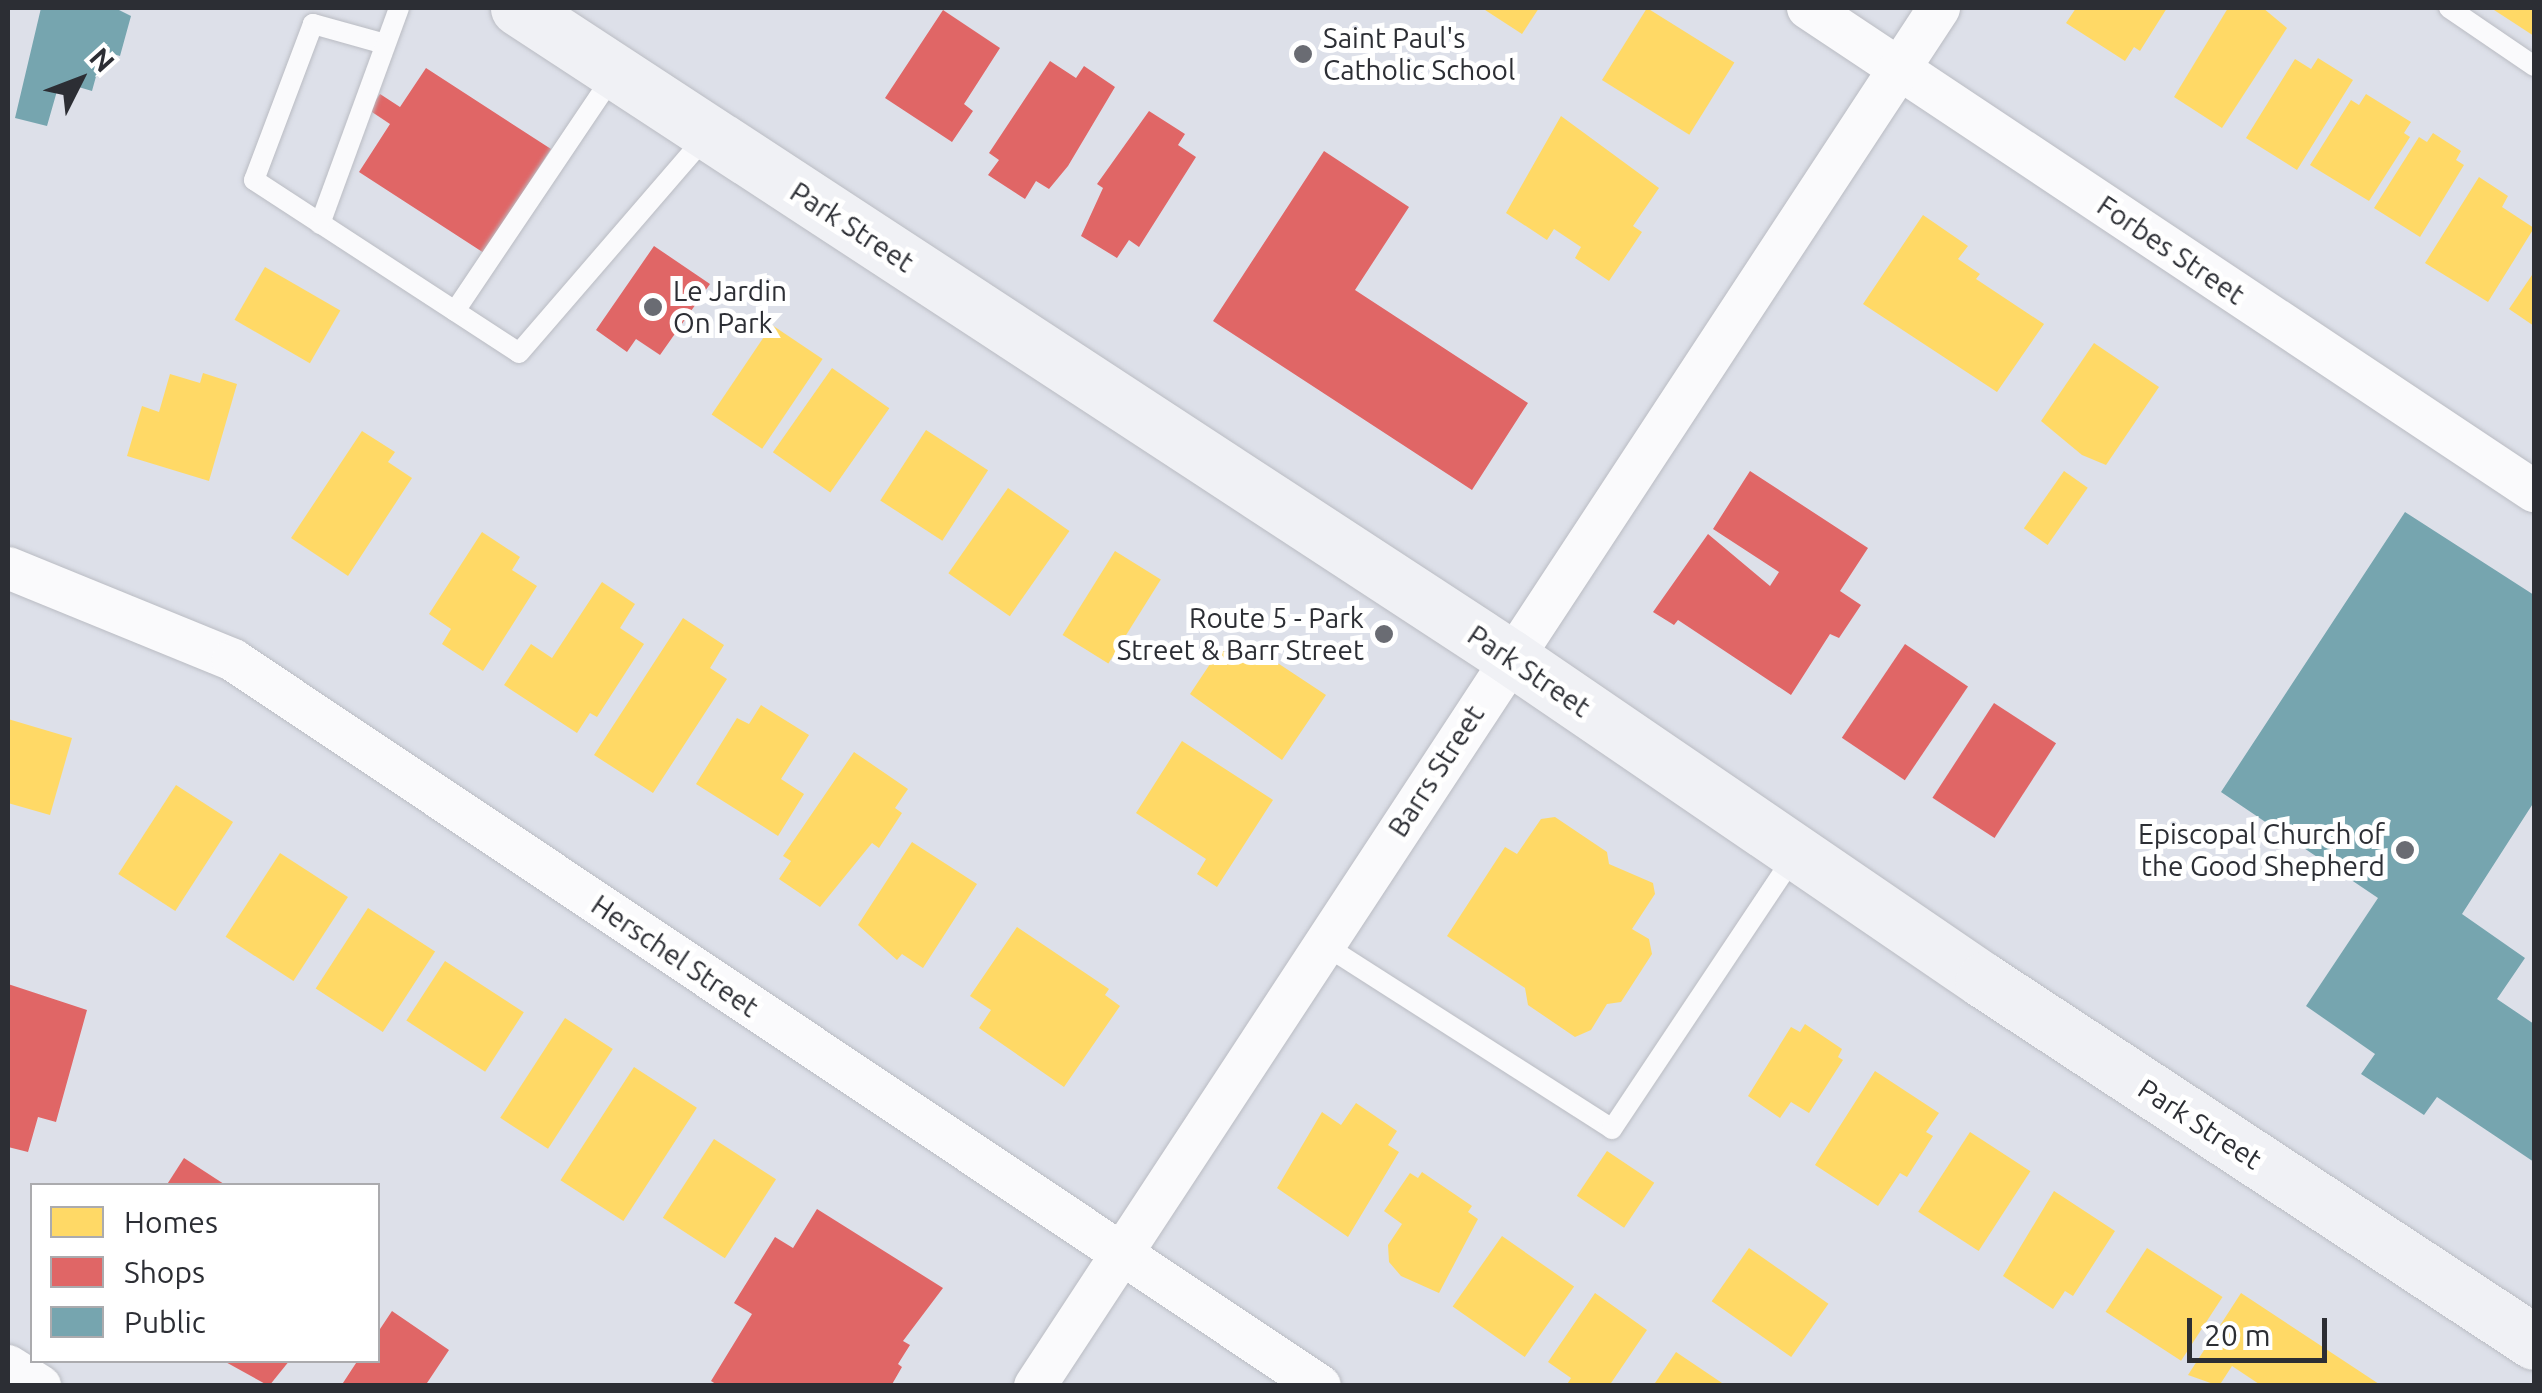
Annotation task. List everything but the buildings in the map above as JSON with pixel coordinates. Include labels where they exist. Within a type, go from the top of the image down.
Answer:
[{"type":"street","name":"Park Street","points":[[518,8],[1510,657],[1796,853],[2534,1342]]},
{"type":"street","name":"Forbes Street","points":[[1808,8],[2534,491]]},
{"type":"street","name":"Barrs Street","points":[[1035,1386],[1939,8]]},
{"type":"street","name":"Herschel Street","points":[[8,568],[232,660],[1320,1386]]},
{"type":"street","points":[[8,1366],[40,1386]]},
{"type":"street","points":[[2525,1386],[2534,1370]]},
{"type":"lane","points":[[320,224],[399,8]]},
{"type":"lane","points":[[2449,8],[2534,66]]},
{"type":"lane","points":[[385,44],[313,24],[254,180],[519,353],[709,133]]},
{"type":"lane","points":[[455,312],[616,73]]},
{"type":"lane","points":[[1323,944],[1392,984],[1612,1130],[1796,853]]},
{"type":"place","name":"Saint Paul's Catholic School","points":[[1303,54]]},
{"type":"place","name":"Le Jardin On Park","points":[[653,307]]},
{"type":"place","name":"Route 5 - Park Street & Barr Street","points":[[1384,634]]},
{"type":"place","name":"Episcopal Church of the Good Shepherd","points":[[2405,850]]}]
